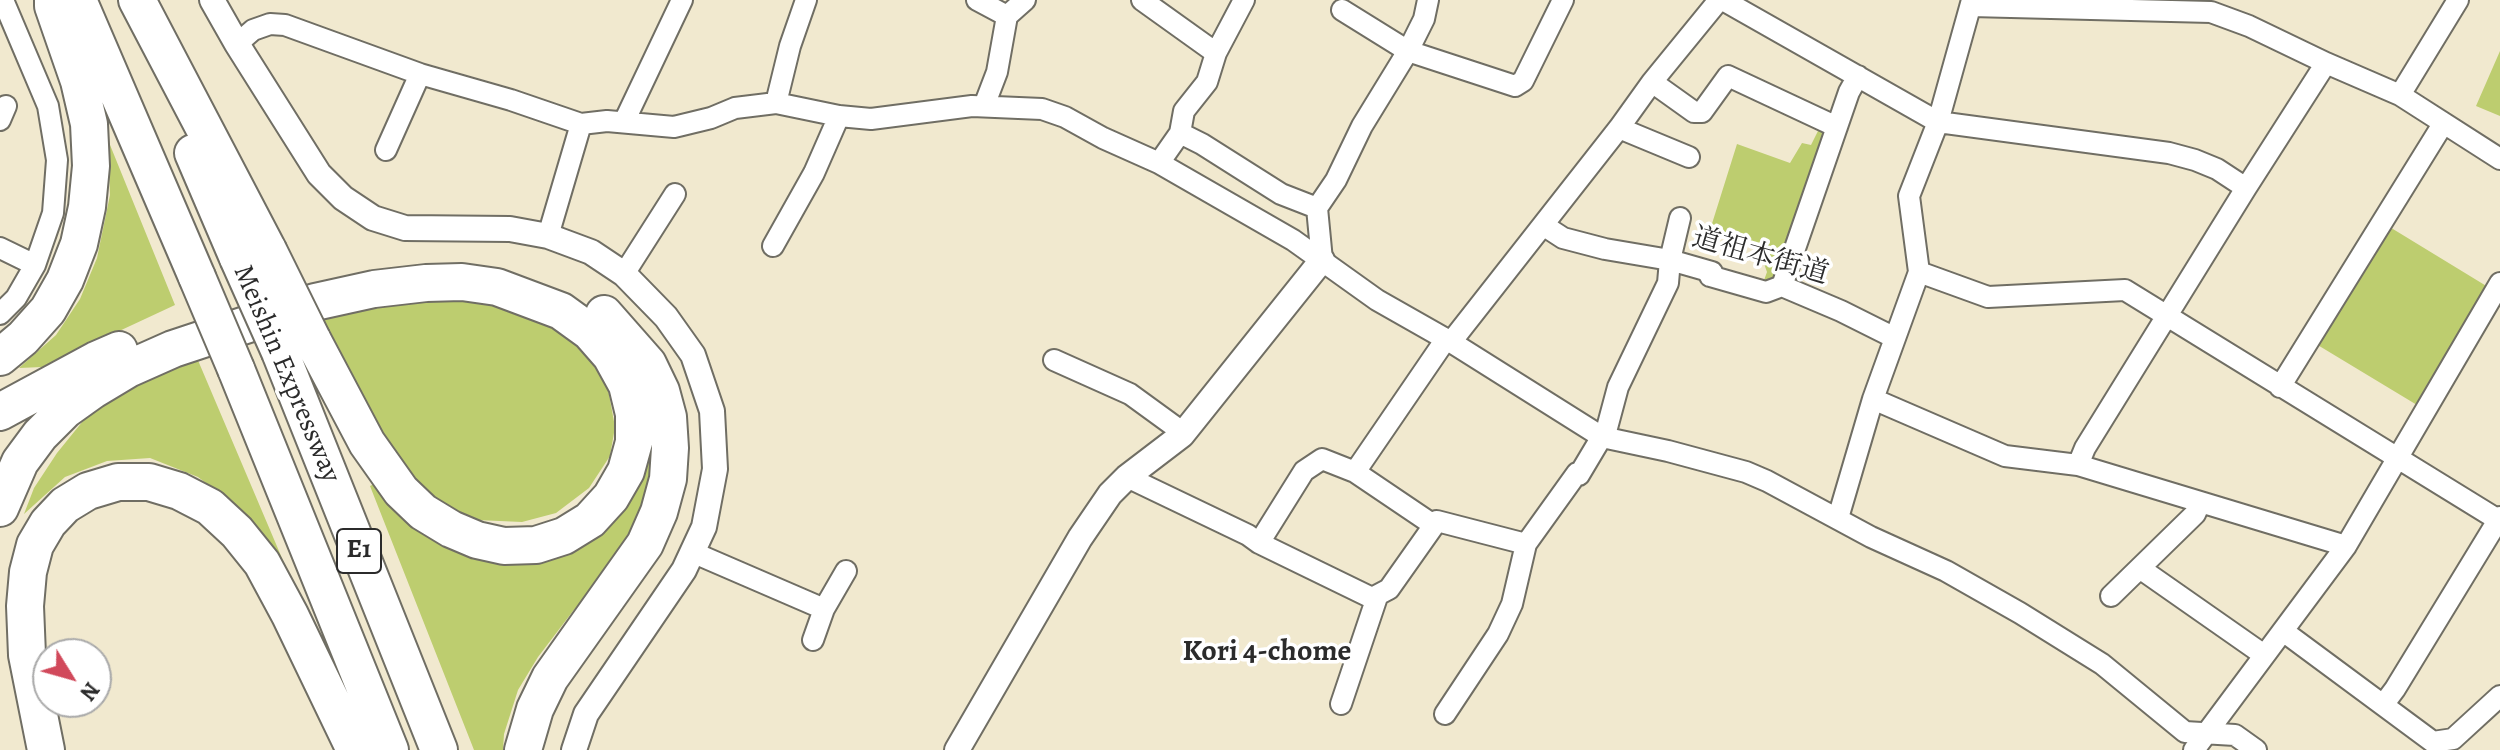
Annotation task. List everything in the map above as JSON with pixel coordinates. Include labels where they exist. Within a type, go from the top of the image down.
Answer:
[{"type":"highway","points":[[0,357],[23,338],[48,310],[65,280],[79,244],[87,207],[94,75],[53,6],[53,0]]},
{"type":"highway","name":"Meishin Expressway","points":[[78,0],[94,75],[197,277],[390,750]]},
{"type":"highway","name":"Meishin Expressway","points":[[127,0],[154,46],[296,346],[439,750]]},
{"type":"highway","points":[[137,0],[154,46]]},
{"type":"highway","points":[[0,412],[96,360],[200,316],[321,279],[418,263],[464,260],[504,266],[549,280],[577,294],[607,316],[648,364],[661,391],[668,417],[668,479],[659,512],[645,544],[550,678],[535,709],[523,750]]},
{"type":"highway","points":[[0,508],[20,462],[40,435],[65,410],[128,369],[173,349],[315,302],[374,289],[426,283],[462,282],[497,287],[561,311],[590,332],[611,356],[627,385],[634,414],[634,442],[626,471],[611,497],[590,520],[564,536],[536,545],[504,546],[477,540],[423,512],[401,491],[296,346]]},
{"type":"highway","points":[[46,750],[27,655],[25,606],[28,572],[35,545],[48,523],[65,505],[88,491],[118,482],[149,482],[179,491],[210,507],[237,532],[262,563],[355,750]]},
{"type":"highway","points":[[0,592],[27,655]]},
{"type":"street","points":[[0,314],[16,298],[35,265],[53,213],[57,160],[48,106],[3,0]]},
{"type":"street","points":[[212,0],[319,174],[343,198],[373,218],[405,228],[510,229],[548,236],[591,252],[624,274],[666,317],[693,355],[712,411],[715,469],[704,527],[684,570],[586,714],[574,750]]},
{"type":"street","points":[[624,122],[682,0]]},
{"type":"street","points":[[776,103],[790,46],[806,0]]},
{"type":"street","points":[[977,0],[1007,16]]},
{"type":"street","points":[[984,106],[997,72],[1007,16],[1025,0]]},
{"type":"street","points":[[1142,0],[1216,53]]},
{"type":"street","points":[[1159,163],[1180,133],[1184,111],[1207,82],[1216,53],[1244,0]]},
{"type":"street","points":[[957,750],[1080,538],[1110,494],[1182,435],[1322,260],[1317,208],[1408,51],[1424,19],[1428,0]]},
{"type":"street","points":[[1342,10],[1408,51],[1515,86],[1523,81],[1563,0]]},
{"type":"street","points":[[1355,472],[1448,340],[1543,225],[1652,82],[1721,0],[1938,122],[2169,153],[2217,169],[2246,188]]},
{"type":"street","points":[[2400,95],[2458,0]]},
{"type":"street","points":[[1838,518],[1873,399],[1919,272],[1909,196],[1938,122],[1972,3],[2211,12],[2249,26],[2400,95],[2500,159]]},
{"type":"street","points":[[237,44],[253,30],[270,24],[285,25],[420,74],[581,124],[607,121],[674,127],[711,118],[735,108],[776,103],[871,119],[984,106],[1042,109],[1065,117],[1159,163],[1293,240],[1377,300],[1448,340],[1602,437],[1746,472],[1871,537],[1946,571],[2020,613],[2102,664],[2185,732],[2235,735],[2256,750]]},
{"type":"street","points":[[2078,465],[2085,448],[2326,63]]},
{"type":"street","points":[[386,150],[420,74]]},
{"type":"street","points":[[1652,82],[1694,112],[1702,112],[1728,76],[1837,127]]},
{"type":"street","points":[[1782,286],[1858,76]]},
{"type":"street","points":[[773,246],[814,173],[839,116]]},
{"type":"street","points":[[548,236],[581,124]]},
{"type":"street","points":[[2280,387],[2443,124]]},
{"type":"street","points":[[1619,128],[1689,157]]},
{"type":"street","points":[[1180,133],[1281,194],[1317,208]]},
{"type":"street","points":[[624,274],[675,194]]},
{"type":"street","points":[[1543,225],[1563,238],[1670,260],[1680,218]]},
{"type":"street","points":[[0,248],[35,265]]},
{"type":"street","name":"道祖本街道","points":[[1445,714],[1498,634],[1512,604],[1526,544],[1577,473],[1579,475],[1607,428],[1618,387],[1668,283],[1670,260],[1712,272],[1710,276],[1766,292],[1782,286],[1895,338]]},
{"type":"street","points":[[1919,272],[1988,297],[2125,290],[2398,460],[2499,519],[2383,705]]},
{"type":"street","points":[[2194,750],[2346,546],[2500,283]]},
{"type":"street","points":[[1054,360],[1130,394],[1182,435]]},
{"type":"street","points":[[1873,399],[2005,456],[2078,465],[2346,546]]},
{"type":"street","points":[[1259,543],[1304,471],[1322,459],[1355,472],[1432,524]]},
{"type":"street","points":[[1127,477],[1372,598],[1389,589],[1437,521],[1526,544]]},
{"type":"street","points":[[2111,596],[2195,514],[2200,503]]},
{"type":"street","points":[[692,552],[824,609]]},
{"type":"street","points":[[2141,569],[2264,655]]},
{"type":"street","points":[[813,640],[824,609],[846,571]]},
{"type":"street","points":[[1341,704],[1377,597]]},
{"type":"street","points":[[2283,631],[2433,742],[2453,739],[2500,696]]},
{"type":"green space","points":[[2500,51],[2500,116],[2476,106]]},
{"type":"green space","points":[[1820,127],[1828,130],[1775,275],[1765,284],[1767,272],[1757,244],[1710,230],[1737,144],[1790,163],[1802,143],[1811,145]]},
{"type":"green space","points":[[108,140],[175,305],[42,367],[19,368],[56,335],[80,299],[97,258],[110,195]]},
{"type":"green space","points":[[2388,226],[2488,287],[2417,405],[2316,344]]},
{"type":"green space","points":[[435,297],[502,301],[551,320],[586,348],[607,383],[615,427],[610,456],[589,488],[556,513],[522,522],[477,520],[443,509],[409,482],[317,313]]},
{"type":"green space","points":[[197,358],[290,577],[281,580],[232,503],[198,477],[150,458],[107,461],[65,477],[24,514],[34,488],[87,416],[124,392]]},
{"type":"green space","points":[[654,418],[654,468],[641,516],[614,564],[573,611],[538,657],[518,690],[504,734],[503,750],[474,750],[370,486],[376,483],[443,543],[493,562],[538,563],[571,553],[605,529]]},
{"type":"district","name":"Kori 4-chome","points":[[1267,653]]}]
